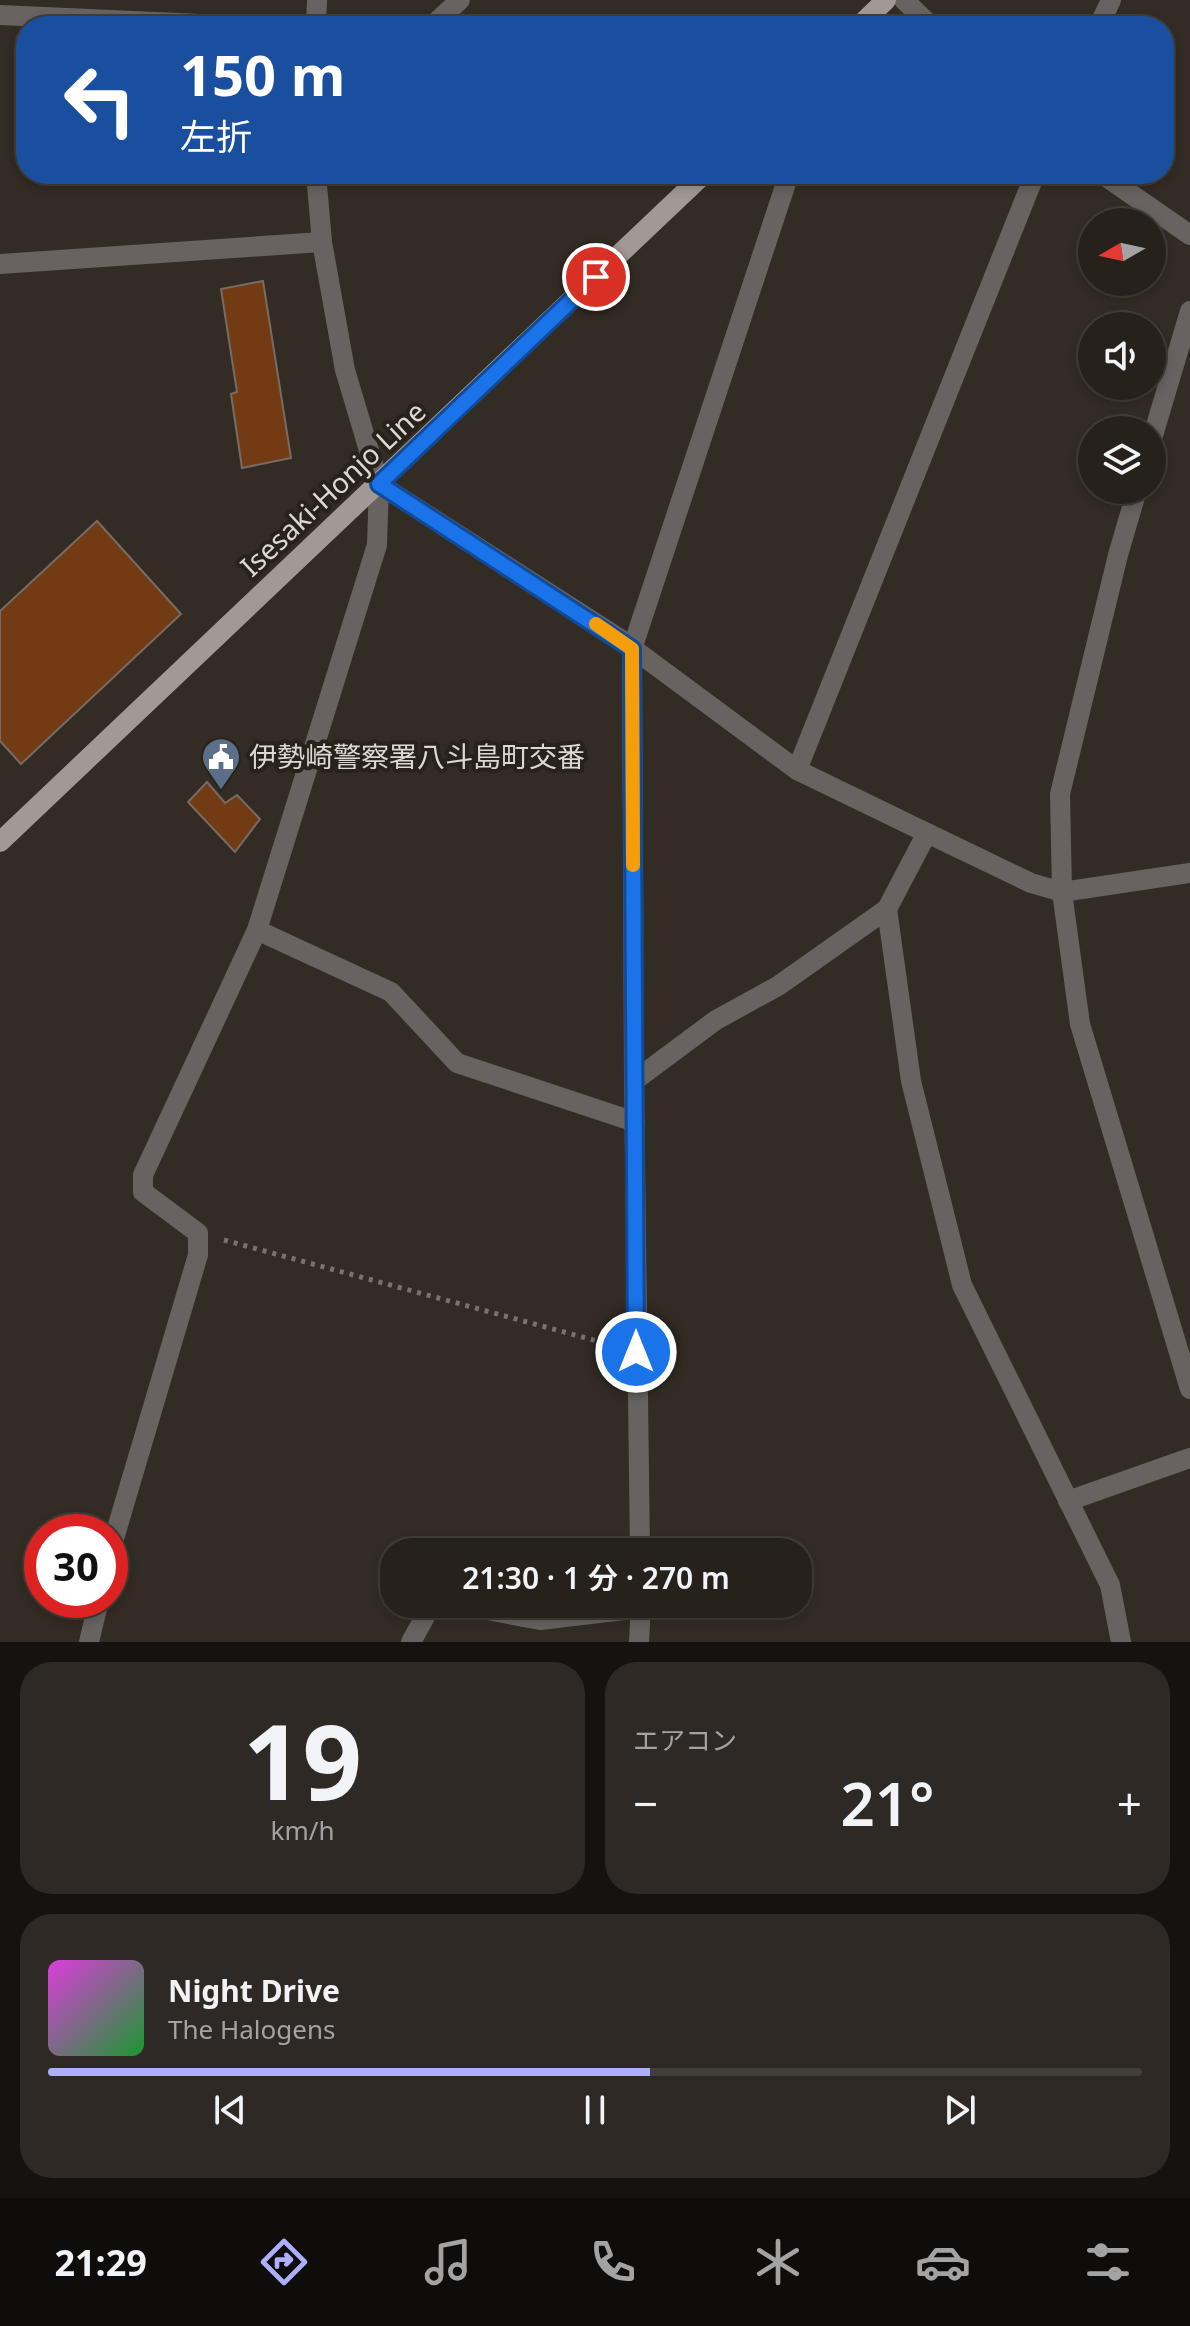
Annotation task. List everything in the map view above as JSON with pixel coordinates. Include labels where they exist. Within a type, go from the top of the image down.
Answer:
[{"type":"main road","points":[[869,16],[886,0]]},
{"type":"main road","name":"Isesaki-Honjo Line","points":[[0,842],[694,184]]},
{"type":"street","points":[[443,16],[460,0]]},
{"type":"street","points":[[904,0],[921,16]]},
{"type":"street","points":[[0,15],[22,16]]},
{"type":"street","points":[[121,1514],[198,1255],[198,1233],[143,1192],[143,1175],[257,930],[377,545],[379,484],[345,370],[322,242],[317,184]]},
{"type":"street","points":[[640,1538],[632,649],[786,184]]},
{"type":"street","points":[[797,770],[1031,184]]},
{"type":"street","points":[[1116,184],[1190,235]]},
{"type":"street","points":[[0,264],[322,242]]},
{"type":"street","points":[[1159,416],[1190,311]]},
{"type":"street","points":[[379,484],[632,649],[797,770],[1031,883],[1062,892],[1190,873]]},
{"type":"street","points":[[1133,504],[1060,794],[1062,892],[1080,1024],[1190,1389]]},
{"type":"street","points":[[634,1081],[716,1020],[778,986],[887,909],[927,833]]},
{"type":"street","points":[[887,909],[911,1081],[962,1285],[1110,1585],[1121,1642]]},
{"type":"street","points":[[257,930],[391,992],[457,1063],[635,1122]]},
{"type":"street","points":[[1068,1501],[1190,1458]]},
{"type":"street","points":[[89,1642],[95,1618]]},
{"type":"street","points":[[411,1642],[424,1618]]},
{"type":"street","points":[[529,1618],[554,1618]]},
{"type":"street","points":[[639,1642],[640,1618]]},
{"type":"path","points":[[198,1233],[636,1352]]},
{"type":"building","points":[[263,281],[291,458],[242,468],[231,394],[237,392],[221,289]]},
{"type":"building","points":[[97,521],[181,614],[21,764],[0,741],[0,611]]},
{"type":"building","points":[[207,782],[225,803],[237,795],[260,819],[235,852],[188,802]]},
{"type":"slow traffic","points":[[596,624],[632,649],[633,865]]},
{"type":"place","name":"伊勢崎警察署八斗島町交番","points":[[221,791]]},
{"type":"route","points":[[596,277],[379,484],[632,649],[636,1352]]}]
